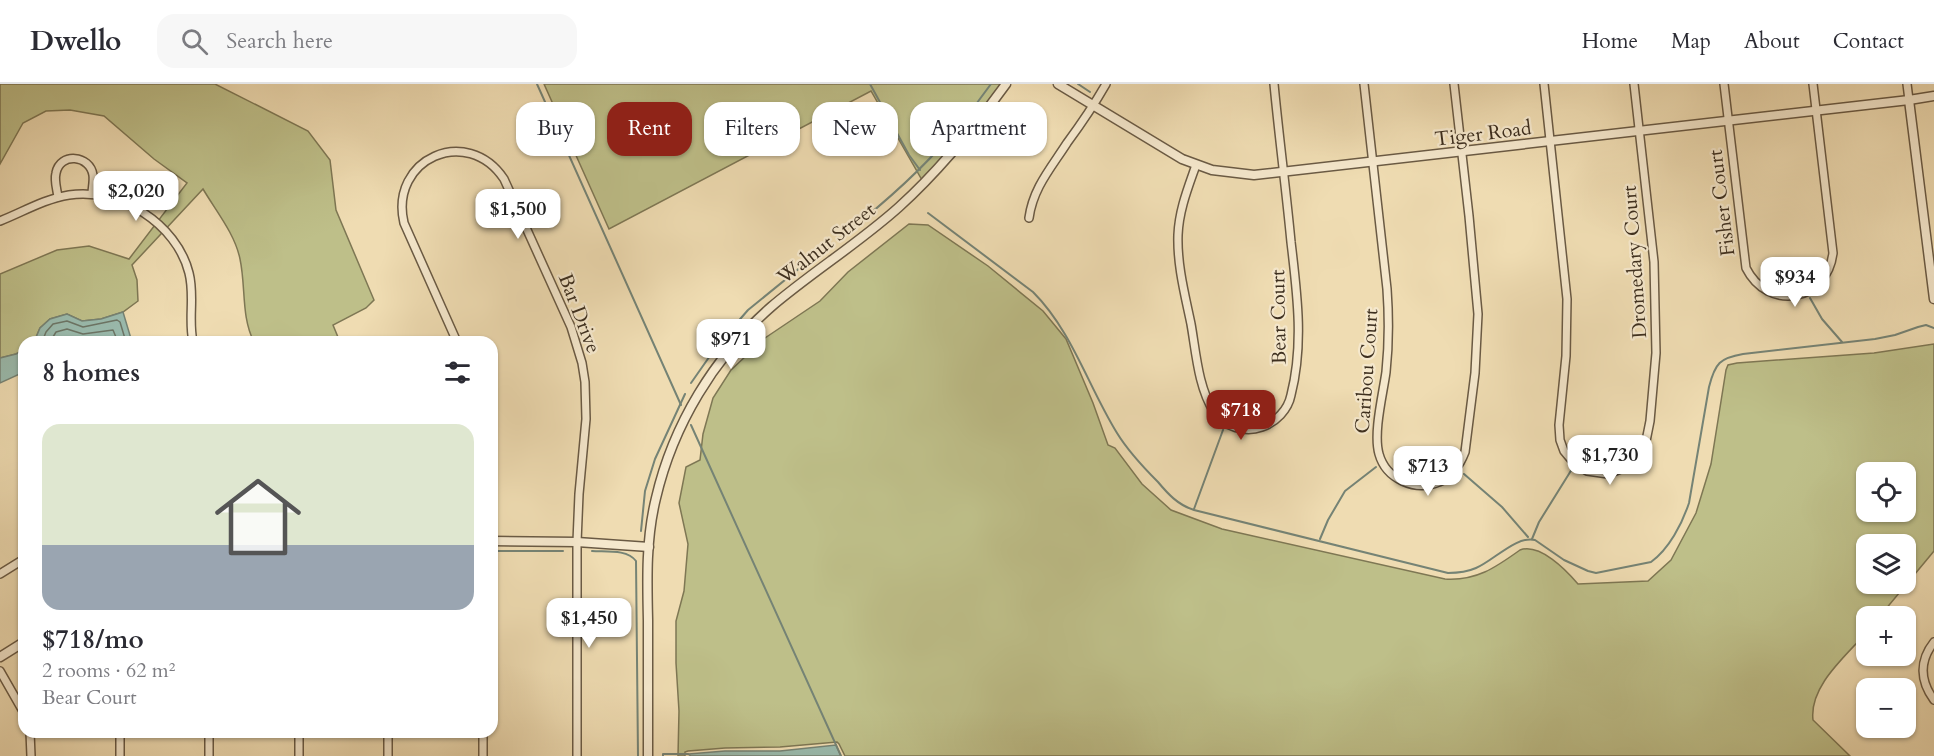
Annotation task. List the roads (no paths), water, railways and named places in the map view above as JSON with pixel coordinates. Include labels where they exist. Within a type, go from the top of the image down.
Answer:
[{"type":"street","name":"Walnut Street","points":[[648,756],[649,547],[656,499],[674,442],[697,397],[726,355],[755,322],[877,226],[920,187],[960,145],[1006,84]]},
{"type":"street","name":"Tiger Road","points":[[1058,84],[1182,159],[1222,172],[1244,175],[1284,173],[1934,96]]},
{"type":"street","points":[[1029,218],[1038,186],[1106,84]]},
{"type":"street","name":"Bear Court","points":[[1196,165],[1181,208],[1179,262],[1203,386],[1214,412],[1222,420],[1242,429],[1258,428],[1275,420],[1287,407],[1292,394],[1297,359],[1298,305],[1274,84]]},
{"type":"street","name":"Caribou Court","points":[[1364,84],[1389,313],[1386,370],[1378,435],[1379,453],[1384,466],[1395,477],[1413,485],[1429,485],[1438,482],[1458,467],[1463,457],[1475,373],[1478,342],[1476,286],[1454,84]]},
{"type":"street","name":"Dromedary Court","points":[[1544,84],[1567,299],[1566,356],[1559,425],[1560,440],[1564,451],[1574,463],[1587,471],[1608,474],[1628,466],[1645,446],[1653,396],[1656,288],[1634,84]]},
{"type":"street","name":"Fisher Court","points":[[1724,84],[1746,268],[1764,289],[1777,295],[1791,296],[1802,294],[1815,287],[1828,272],[1832,260],[1830,224],[1813,84]]},
{"type":"street","points":[[1907,84],[1934,299]]},
{"type":"street","name":"Bar Drive","points":[[454,336],[404,224],[402,211],[404,193],[415,171],[429,159],[453,152],[473,154],[485,160],[496,168],[504,179],[549,277],[582,363],[587,400],[577,542],[577,756]]},
{"type":"street","points":[[58,197],[56,172],[61,164],[72,159],[80,159],[89,166],[93,175],[92,194]]},
{"type":"street","points":[[0,221],[27,208],[74,194],[92,194],[140,210],[160,225],[175,242],[184,258],[191,279],[190,320],[193,336]]},
{"type":"street","points":[[498,541],[577,542],[649,547]]},
{"type":"street","points":[[0,574],[18,563]]},
{"type":"street","points":[[1934,642],[1928,650],[1922,668],[1926,687],[1934,700]]},
{"type":"street","points":[[0,657],[18,646]]},
{"type":"street","points":[[0,671],[18,702]]},
{"type":"street","points":[[30,738],[30,756]]},
{"type":"street","points":[[120,738],[120,756]]},
{"type":"street","points":[[209,738],[209,756]]},
{"type":"street","points":[[299,738],[299,756]]},
{"type":"street","points":[[388,738],[388,756]]},
{"type":"street","points":[[483,738],[483,756]]},
{"type":"water","points":[[123,312],[130,336],[37,336],[40,328],[50,319],[67,314],[82,321],[101,319]]},
{"type":"water","points":[[18,353],[18,375],[0,383],[0,358]]},
{"type":"water","points":[[836,745],[841,756],[691,756],[688,754],[780,751]]},
{"type":"waterway","points":[[537,84],[681,405]]},
{"type":"waterway","points":[[870,84],[909,155],[920,170]]},
{"type":"waterway","points":[[978,102],[991,84]]},
{"type":"waterway","points":[[1078,84],[1090,92]]},
{"type":"waterway","points":[[845,234],[900,188],[932,156]]},
{"type":"waterway","points":[[928,213],[1033,292],[1047,307],[1069,341],[1121,440],[1141,465],[1178,502],[1194,510],[1448,573],[1476,568],[1513,545],[1528,539],[1535,540],[1564,560],[1596,573],[1651,562],[1658,557],[1674,536],[1689,503],[1709,387],[1716,367],[1720,363],[1729,357],[1743,354],[1875,339],[1926,325],[1934,328]]},
{"type":"waterway","points":[[728,333],[748,310],[823,249]]},
{"type":"waterway","points":[[1810,298],[1822,319],[1842,342]]},
{"type":"waterway","points":[[691,383],[712,353]]},
{"type":"waterway","points":[[641,531],[645,491],[655,459],[685,394]]},
{"type":"waterway","points":[[691,425],[841,756]]},
{"type":"waterway","points":[[1194,509],[1223,430]]},
{"type":"waterway","points":[[1320,539],[1345,491],[1376,467]]},
{"type":"waterway","points":[[1532,539],[1539,522],[1572,469]]},
{"type":"waterway","points":[[1464,474],[1502,507],[1528,537]]},
{"type":"waterway","points":[[498,551],[563,551]]},
{"type":"waterway","points":[[592,551],[622,553],[636,561],[638,756]]},
{"type":"waterway","points":[[663,756],[663,754],[688,754]]}]
